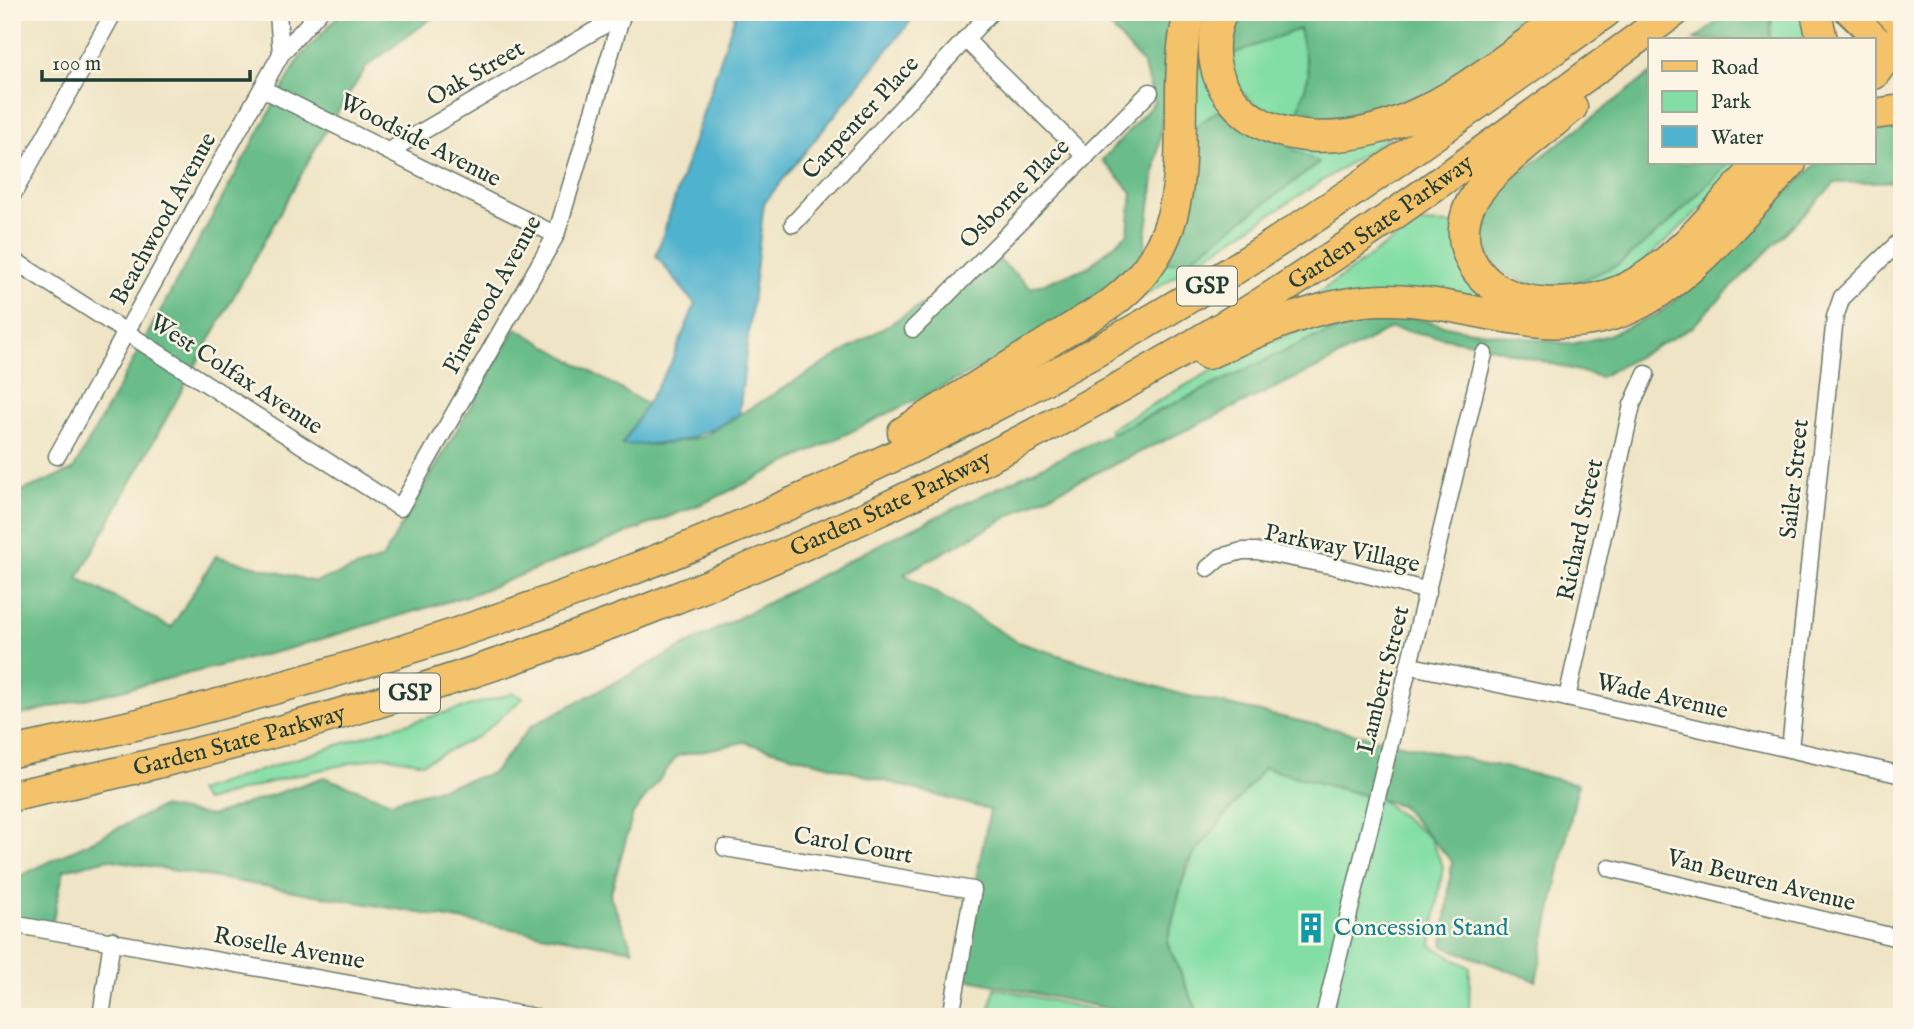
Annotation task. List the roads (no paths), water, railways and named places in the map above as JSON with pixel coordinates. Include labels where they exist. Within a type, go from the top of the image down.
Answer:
[{"type":"highway","points":[[778,509],[1102,309],[1138,279],[1167,235],[1178,201],[1182,58],[1190,12]]},
{"type":"highway","points":[[1222,12],[1216,28],[1214,58],[1218,76],[1232,100],[1253,119],[1270,128],[1290,134],[1324,136],[1376,129],[1437,104],[1570,12]]},
{"type":"highway","name":"Garden State Parkway","points":[[12,752],[213,706],[417,646],[596,583],[778,509],[995,405],[1182,301],[1353,191],[1606,12]]},
{"type":"highway","name":"Garden State Parkway","points":[[12,796],[180,758],[279,732],[443,682],[559,643],[701,588],[840,528],[1069,414],[1199,341],[1305,274],[1674,12]]},
{"type":"highway","points":[[1651,38],[1680,12]]},
{"type":"highway","points":[[1816,12],[1822,38]]},
{"type":"highway","points":[[1876,70],[1892,36]]},
{"type":"highway","points":[[1648,40],[1478,191],[1469,206],[1464,230],[1471,262],[1495,287],[1528,300],[1575,301],[1619,291],[1644,277],[1678,248],[1759,164]]},
{"type":"highway","points":[[1876,114],[1902,110]]},
{"type":"highway","points":[[1069,414],[1274,325],[1335,306],[1368,301],[1417,302],[1556,325],[1613,316],[1647,300],[1677,279],[1790,164]]},
{"type":"main road","points":[[1849,12],[1892,36]]},
{"type":"main road","points":[[1888,12],[1892,36]]},
{"type":"street","points":[[12,197],[114,12]]},
{"type":"street","points":[[278,12],[281,54]]},
{"type":"street","name":"Beachwood Avenue","points":[[57,456],[281,54],[319,12]]},
{"type":"street","name":"Carpenter Place","points":[[793,224],[991,12]]},
{"type":"street","name":"Oak Street","points":[[389,151],[623,13]]},
{"type":"street","name":"Pinewood Avenue","points":[[400,508],[556,235],[623,13]]},
{"type":"street","points":[[965,39],[1086,156]]},
{"type":"street","name":"Woodside Avenue","points":[[263,89],[556,235]]},
{"type":"street","name":"Osborne Place","points":[[913,329],[1150,92]]},
{"type":"street","name":"Sailer Street","points":[[1790,749],[1835,317],[1842,297],[1902,239]]},
{"type":"street","name":"West Colfax Avenue","points":[[12,259],[400,508]]},
{"type":"street","name":"Lambert Street","points":[[1324,1017],[1411,666],[1484,354]]},
{"type":"street","name":"Richard Street","points":[[1567,698],[1632,405],[1646,374]]},
{"type":"street","name":"Parkway Village","points":[[1208,568],[1221,557],[1242,551],[1257,551],[1334,566],[1428,591]]},
{"type":"street","name":"Wade Avenue","points":[[1411,666],[1567,698],[1902,775]]},
{"type":"street","name":"Carol Court","points":[[725,848],[973,890],[951,1017]]},
{"type":"street","name":"Van Beuren Avenue","points":[[1609,868],[1902,939]]},
{"type":"street","name":"Roselle Avenue","points":[[12,924],[535,1017]]},
{"type":"street","points":[[101,1017],[112,940]]},
{"type":"water","points":[[736,12],[918,12],[764,203],[739,414],[709,431],[683,440],[622,445],[671,363],[695,304],[656,256]]},
{"type":"place","name":"Concession Stand","points":[[1311,928]]}]
